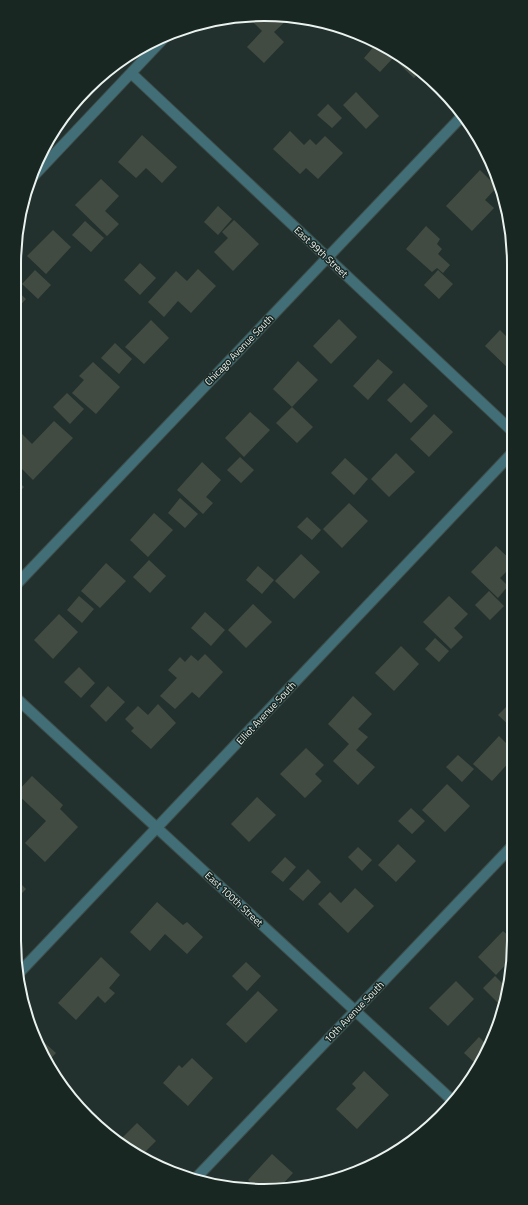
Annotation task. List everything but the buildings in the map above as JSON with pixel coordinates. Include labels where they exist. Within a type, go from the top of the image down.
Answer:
[{"type":"street","points":[[40,170],[154,47]]},
{"type":"street","name":"East 99th Street","points":[[131,73],[507,426]]},
{"type":"street","name":"Chicago Avenue South","points":[[21,580],[459,119]]},
{"type":"street","name":"Elliot Avenue South","points":[[23,970],[507,457]]},
{"type":"street","name":"East 100th Street","points":[[21,702],[450,1098]]},
{"type":"street","name":"10th Avenue South","points":[[199,1175],[507,851]]}]
